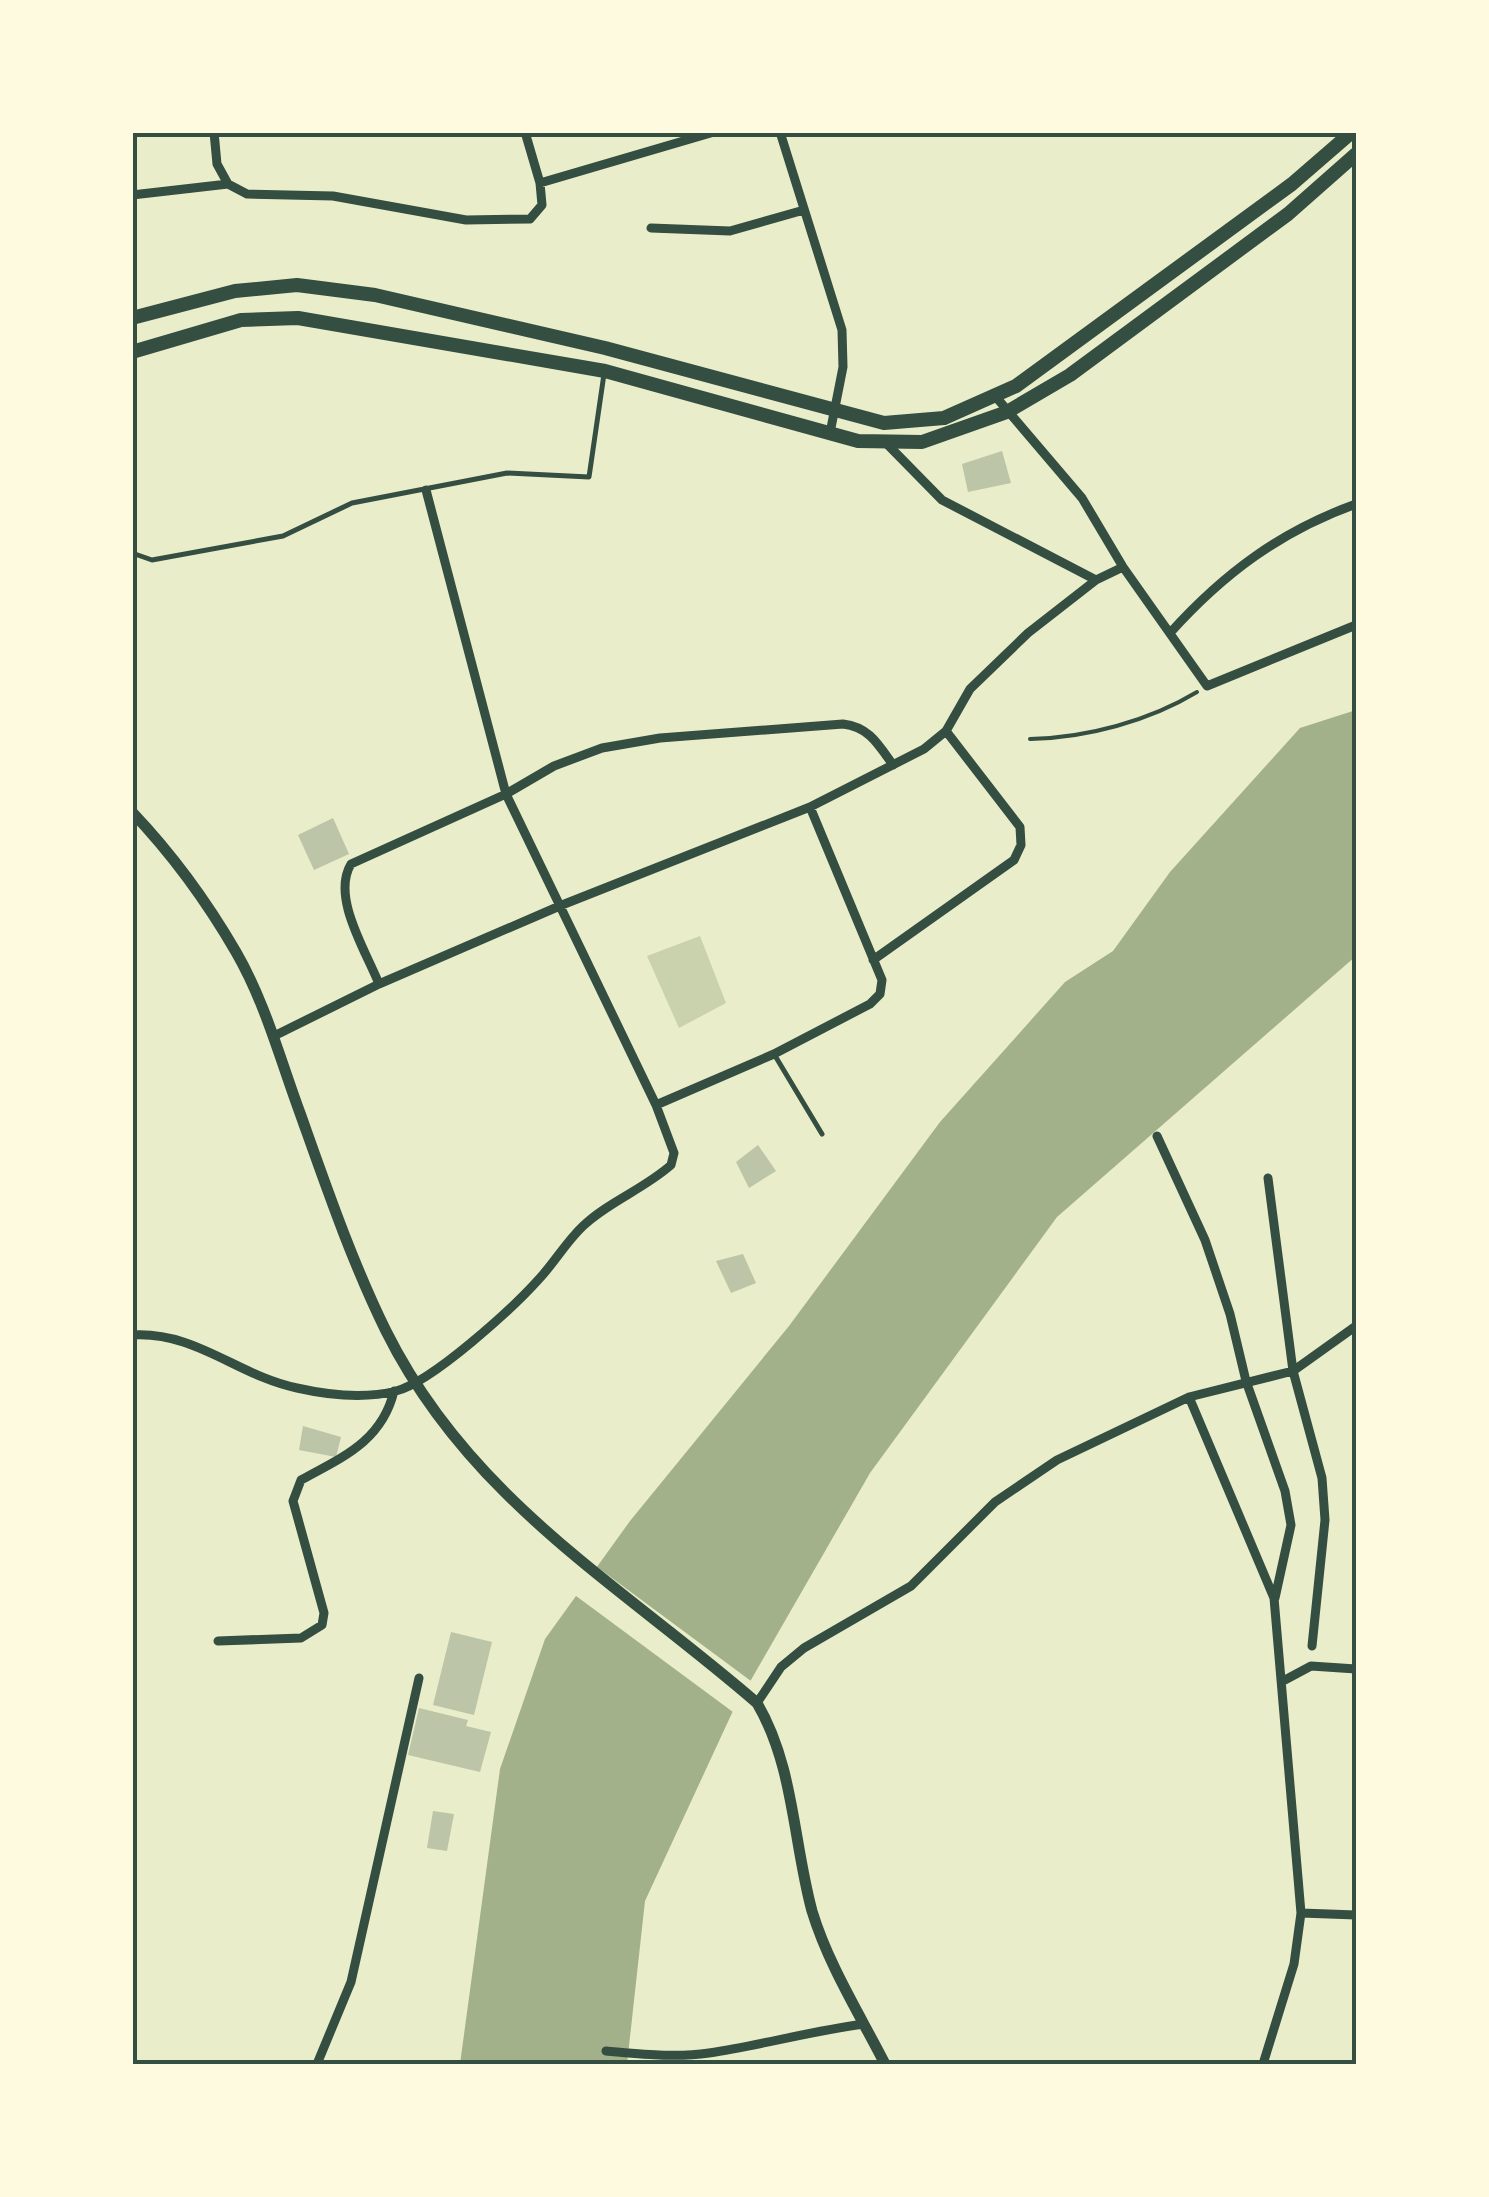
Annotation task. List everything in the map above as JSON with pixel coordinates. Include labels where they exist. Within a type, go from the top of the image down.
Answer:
[{"type":"main road","points":[[132,318],[235,290],[298,285],[375,295],[605,348],[884,424],[909,425],[944,418],[996,398],[1292,184],[1352,132]]},
{"type":"main road","points":[[132,352],[241,320],[298,318],[605,371],[830,433],[887,444],[922,442],[1007,412],[1070,374],[1288,214],[1356,154]]},
{"type":"street","points":[[214,132],[217,164],[228,184],[247,194],[333,196],[466,220],[506,222],[530,219],[538,213],[540,183],[525,132]]},
{"type":"street","points":[[540,183],[714,132]]},
{"type":"street","points":[[780,132],[842,330],[843,367],[830,433]]},
{"type":"street","points":[[132,195],[228,184]]},
{"type":"street","points":[[651,228],[730,230],[804,210]]},
{"type":"street","points":[[996,398],[1082,498],[1122,567],[1207,686],[1356,625]]},
{"type":"street","points":[[887,444],[942,500],[1096,580]]},
{"type":"street","points":[[132,1335],[170,1337],[210,1348],[268,1382],[347,1395],[394,1391],[416,1383],[516,1302],[588,1222],[671,1165],[674,1153],[656,1106],[506,794],[426,490]]},
{"type":"street","points":[[1170,633],[1200,599],[1280,536],[1356,504]]},
{"type":"street","points":[[274,1036],[379,984],[562,905],[810,807],[924,749],[946,730],[970,688],[1028,634],[1096,580],[1122,567]]},
{"type":"street","points":[[379,984],[344,894],[345,875],[351,864],[506,794],[554,766],[602,748],[660,738],[818,726],[858,726],[872,735],[894,765]]},
{"type":"street","points":[[872,960],[1014,860],[1021,846],[1020,827],[946,730]]},
{"type":"street","points":[[656,1106],[774,1054],[870,1004],[880,994],[882,980],[810,807]]},
{"type":"street","points":[[132,812],[170,852],[237,953],[274,1036],[386,1332],[416,1383],[496,1488],[549,1538],[757,1702],[776,1734],[813,1912],[885,2064]]},
{"type":"street","points":[[1158,1136],[1205,1240],[1230,1314],[1246,1381],[1285,1491],[1292,1525],[1274,1598]]},
{"type":"street","points":[[1268,1178],[1293,1371],[1319,1466],[1325,1520],[1312,1646]]},
{"type":"street","points":[[757,1702],[781,1667],[804,1648],[911,1586],[994,1502],[1056,1460],[1189,1397],[1293,1371],[1356,1326]]},
{"type":"street","points":[[218,1641],[301,1638],[322,1626],[324,1612],[293,1500],[295,1489],[301,1480],[376,1434],[389,1414],[394,1391]]},
{"type":"street","points":[[1189,1397],[1274,1598],[1283,1680],[1301,1913],[1294,1964],[1262,2064]]},
{"type":"street","points":[[1283,1680],[1312,1666],[1356,1669]]},
{"type":"street","points":[[317,2064],[356,1963],[419,1678]]},
{"type":"street","points":[[1301,1913],[1356,1914]]},
{"type":"street","points":[[606,2051],[662,2056],[710,2053],[799,2032],[864,2024]]},
{"type":"lane","points":[[132,553],[152,560],[283,536],[352,503],[507,472],[589,477],[605,371]]},
{"type":"lane","points":[[774,1054],[822,1134]]},
{"type":"path","points":[[1030,739],[1065,738],[1112,726],[1178,704],[1207,686]]},
{"type":"shaded area","points":[[1356,710],[1356,956],[1057,1217],[870,1473],[732,1713],[645,1901],[627,2064],[460,2064],[500,1769],[545,1639],[630,1521],[789,1326],[940,1122],[1065,982],[1113,951],[1170,872],[1300,728]]},
{"type":"shaded area","points":[[700,936],[726,1003],[679,1028],[647,956]]},
{"type":"pier","points":[[593,1564],[755,1684],[737,1715],[572,1593]]},
{"type":"building","points":[[1002,451],[1011,483],[968,492],[962,464]]},
{"type":"building","points":[[333,818],[349,854],[314,870],[298,835]]},
{"type":"building","points":[[758,1145],[776,1171],[749,1188],[736,1162]]},
{"type":"building","points":[[743,1254],[756,1283],[731,1293],[716,1261]]},
{"type":"building","points":[[303,1426],[341,1437],[336,1457],[299,1450]]},
{"type":"building","points":[[451,1632],[492,1642],[474,1715],[433,1705]]},
{"type":"building","points":[[419,1708],[468,1720],[466,1726],[491,1732],[480,1772],[408,1755]]},
{"type":"building","points":[[433,1811],[454,1814],[447,1851],[427,1848]]}]
